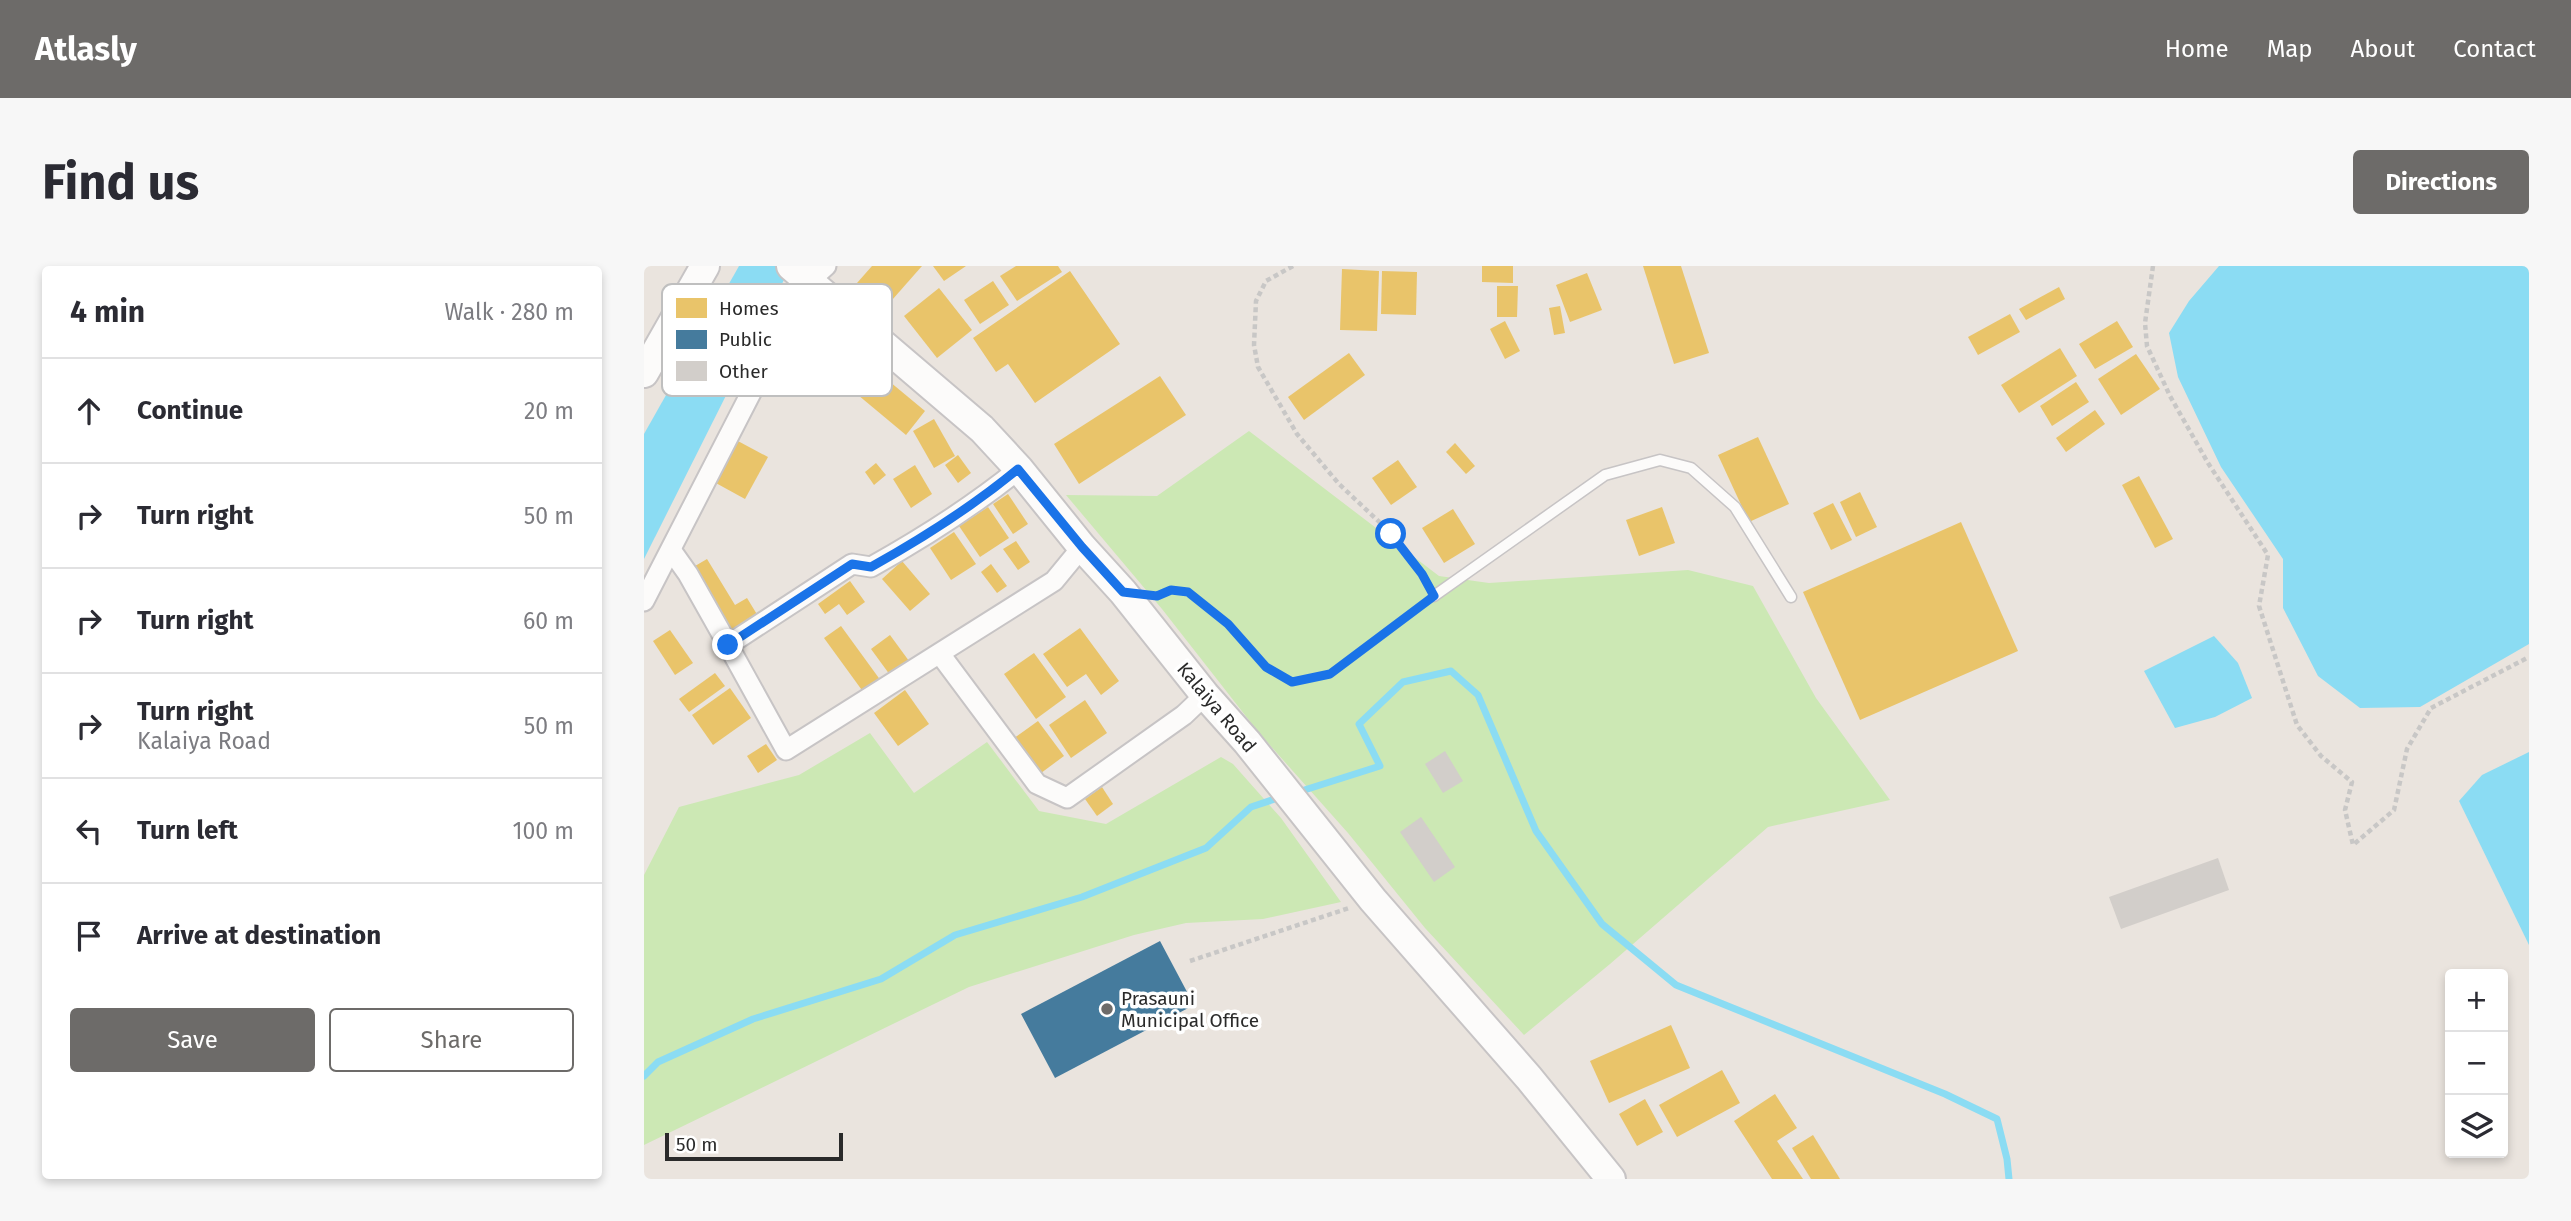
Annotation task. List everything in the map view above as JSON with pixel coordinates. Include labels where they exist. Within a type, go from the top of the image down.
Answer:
[{"type":"main road","points":[[695,284],[705,266]]},
{"type":"main road","name":"Kalaiya Road","points":[[808,271],[822,284]]},
{"type":"main road","points":[[644,373],[662,341]]},
{"type":"main road","name":"Kalaiya Road","points":[[892,347],[982,429],[1018,469],[1247,742],[1373,900],[1529,1078],[1611,1179]]},
{"type":"street","points":[[644,601],[747,396]]},
{"type":"street","points":[[728,645],[852,564],[871,567],[919,540],[980,501],[1018,469]]},
{"type":"street","points":[[671,550],[688,574],[786,750],[1054,581],[1082,547]]},
{"type":"street","points":[[940,654],[1037,784],[1067,798],[1184,715],[1205,695]]},
{"type":"lane","points":[[1434,596],[1605,475],[1660,460],[1691,468],[1735,507],[1791,597]]},
{"type":"path","points":[[1123,592],[1157,596],[1171,590],[1188,592],[1228,624],[1266,667],[1292,682],[1330,674],[1434,596],[1422,574],[1391,534],[1339,484],[1297,434],[1258,367],[1254,345],[1256,301],[1266,281],[1293,266]]},
{"type":"path","points":[[2153,266],[2145,323],[2147,346],[2176,407],[2268,555],[2259,607],[2297,725],[2321,756],[2352,782],[2345,810],[2353,845],[2394,810],[2407,749],[2431,708],[2529,657]]},
{"type":"path","points":[[1189,961],[1373,900]]},
{"type":"green space","points":[[1249,431],[1439,576],[1489,583],[1688,570],[1753,586],[1816,698],[1890,800],[1768,827],[1524,1035],[1425,928],[1348,833],[1259,733],[1162,609],[1066,495],[1157,496]]},
{"type":"green space","points":[[870,733],[914,793],[987,742],[1039,811],[1106,824],[1221,757],[1233,764],[1281,818],[1341,902],[1263,919],[1186,923],[1134,935],[969,987],[644,1145],[644,875],[679,807],[799,775]]},
{"type":"water","points":[[739,266],[791,266],[782,284],[729,284]]},
{"type":"water","points":[[2219,266],[2529,266],[2529,644],[2420,707],[2360,708],[2318,676],[2283,608],[2283,559],[2221,467],[2178,377],[2169,333],[2189,301]]},
{"type":"water","points":[[665,396],[726,396],[644,559],[644,434]]},
{"type":"water","points":[[2214,636],[2238,663],[2252,698],[2215,717],[2175,728],[2144,671]]},
{"type":"water","points":[[2529,752],[2529,945],[2459,801],[2482,775]]},
{"type":"building: Homes","points":[[872,266],[922,266],[892,300],[892,284],[857,283]]},
{"type":"building: Homes","points":[[933,266],[966,266],[944,281]]},
{"type":"building: Homes","points":[[1016,266],[1058,266],[1062,272],[1017,301],[1000,276]]},
{"type":"building: Homes","points":[[1482,266],[1513,266],[1513,283],[1482,282]]},
{"type":"building: Homes","points":[[1643,266],[1681,266],[1709,353],[1674,364]]},
{"type":"building: Homes","points":[[1342,269],[1379,271],[1377,331],[1340,330]]},
{"type":"building: Homes","points":[[1070,271],[1120,344],[1035,403],[1008,364],[996,372],[973,338]]},
{"type":"building: Homes","points":[[1382,271],[1417,272],[1416,315],[1381,314]]},
{"type":"building: Homes","points":[[1587,273],[1602,310],[1570,322],[1556,285]]},
{"type":"building: Homes","points":[[993,281],[1009,305],[980,324],[964,300]]},
{"type":"building: Homes","points":[[1497,286],[1518,286],[1517,317],[1497,317]]},
{"type":"building: Homes","points":[[2059,287],[2065,299],[2026,320],[2019,309]]},
{"type":"building: Homes","points":[[939,288],[972,330],[937,358],[904,316]]},
{"type":"building: Homes","points":[[1560,306],[1565,333],[1554,335],[1549,308]]},
{"type":"building: Homes","points":[[2010,314],[2020,332],[1978,355],[1968,337]]},
{"type":"building: Homes","points":[[1505,321],[1520,351],[1505,359],[1490,329]]},
{"type":"building: Homes","points":[[2117,321],[2133,347],[2095,369],[2079,344]]},
{"type":"building: Homes","points":[[2060,348],[2077,376],[2019,413],[2001,385]]},
{"type":"building: Homes","points":[[1349,353],[1365,375],[1304,420],[1288,397]]},
{"type":"building: Homes","points":[[2136,354],[2160,389],[2121,415],[2098,379]]},
{"type":"building: Homes","points":[[1160,376],[1186,415],[1079,484],[1054,444]]},
{"type":"building: Homes","points":[[2076,382],[2089,402],[2052,426],[2040,406]]},
{"type":"building: Homes","points":[[892,384],[925,411],[906,435],[859,396],[892,396]]},
{"type":"building: Homes","points":[[2095,410],[2105,424],[2066,452],[2056,438]]},
{"type":"building: Homes","points":[[934,419],[955,456],[934,468],[913,431]]},
{"type":"building: Homes","points":[[1758,437],[1789,504],[1749,522],[1718,455]]},
{"type":"building: Homes","points":[[736,440],[768,457],[745,499],[714,482]]},
{"type":"building: Homes","points":[[1455,443],[1475,466],[1466,474],[1446,452]]},
{"type":"building: Homes","points":[[958,455],[971,473],[958,483],[945,465]]},
{"type":"building: Homes","points":[[1398,460],[1417,487],[1391,505],[1372,478]]},
{"type":"building: Homes","points":[[876,463],[886,475],[874,485],[865,472]]},
{"type":"building: Homes","points":[[915,465],[932,494],[911,508],[893,479]]},
{"type":"building: Homes","points":[[2139,476],[2173,539],[2155,548],[2122,485]]},
{"type":"building: Homes","points":[[1860,492],[1877,527],[1856,537],[1840,502]]},
{"type":"building: Homes","points":[[1008,494],[1028,524],[1013,534],[993,504]]},
{"type":"building: Homes","points":[[1833,503],[1852,540],[1831,550],[1813,513]]},
{"type":"building: Homes","points":[[988,507],[1009,538],[980,557],[959,526]]},
{"type":"building: Homes","points":[[1662,507],[1675,543],[1639,556],[1626,520]]},
{"type":"building: Homes","points":[[1453,509],[1475,544],[1444,563],[1422,528]]},
{"type":"building: Homes","points":[[1961,522],[2018,651],[1860,720],[1803,592]]},
{"type":"building: Homes","points":[[954,532],[976,564],[951,580],[930,548]]},
{"type":"building: Homes","points":[[1016,541],[1030,562],[1018,570],[1003,549]]},
{"type":"building: Homes","points":[[707,559],[735,605],[747,598],[758,616],[729,633],[690,569]]},
{"type":"building: Homes","points":[[902,561],[930,594],[910,611],[882,579]]},
{"type":"building: Homes","points":[[991,564],[1007,586],[997,593],[981,572]]},
{"type":"building: Homes","points":[[850,581],[865,602],[847,615],[839,604],[825,614],[818,604]]},
{"type":"building: Homes","points":[[841,626],[881,681],[864,693],[824,638]]},
{"type":"building: Homes","points":[[1080,628],[1119,681],[1101,695],[1086,674],[1067,687],[1043,654]]},
{"type":"building: Homes","points":[[670,630],[693,663],[675,675],[653,641]]},
{"type":"building: Homes","points":[[890,635],[909,661],[890,675],[871,649]]},
{"type":"building: Homes","points":[[1034,653],[1066,697],[1036,719],[1004,674]]},
{"type":"building: Homes","points":[[715,673],[725,686],[689,712],[679,699]]},
{"type":"building: Homes","points":[[730,688],[751,718],[713,745],[692,715]]},
{"type":"building: Homes","points":[[905,690],[929,724],[898,746],[874,713]]},
{"type":"building: Homes","points":[[1085,700],[1107,733],[1071,758],[1049,725]]},
{"type":"building: Homes","points":[[1038,721],[1064,756],[1037,776],[1010,741]]},
{"type":"building: Homes","points":[[766,744],[777,760],[758,773],[747,756]]},
{"type":"building: Homes","points":[[1102,787],[1113,804],[1097,816],[1085,799]]},
{"type":"building: Homes","points":[[1671,1025],[1690,1068],[1609,1103],[1590,1061]]},
{"type":"building: Homes","points":[[1722,1070],[1740,1103],[1677,1137],[1659,1105]]},
{"type":"building: Homes","points":[[1775,1094],[1797,1128],[1777,1141],[1803,1179],[1772,1179],[1734,1121]]},
{"type":"building: Homes","points":[[1645,1099],[1663,1132],[1637,1146],[1619,1114]]},
{"type":"building: Homes","points":[[1813,1135],[1840,1179],[1811,1179],[1792,1148]]},
{"type":"building: Public","name":"Prasauni Municipal Office","points":[[1160,941],[1194,1005],[1055,1078],[1021,1014]]},
{"type":"building: Other","points":[[1445,751],[1463,781],[1443,793],[1425,764]]},
{"type":"building: Other","points":[[1421,817],[1455,867],[1434,882],[1400,832]]},
{"type":"building: Other","points":[[2218,858],[2229,890],[2121,929],[2109,897]]},
{"type":"waterway","points":[[1295,793],[1380,766],[1359,724],[1403,682],[1451,671],[1478,695],[1536,831],[1602,924],[1676,985],[1945,1094],[1997,1119],[2009,1179]]},
{"type":"waterway","points":[[644,1076],[658,1062],[753,1019],[881,979],[955,935],[1082,897],[1206,848],[1251,807],[1284,796]]},
{"type":"place","name":"Prasauni Municipal Office","points":[[1107,1009]]},
{"type":"route","points":[[728,645],[852,564],[871,567],[919,540],[980,501],[1018,469],[1123,592],[1157,596],[1171,590],[1188,592],[1228,624],[1266,667],[1292,682],[1330,674],[1434,596],[1422,574],[1391,534]]}]
